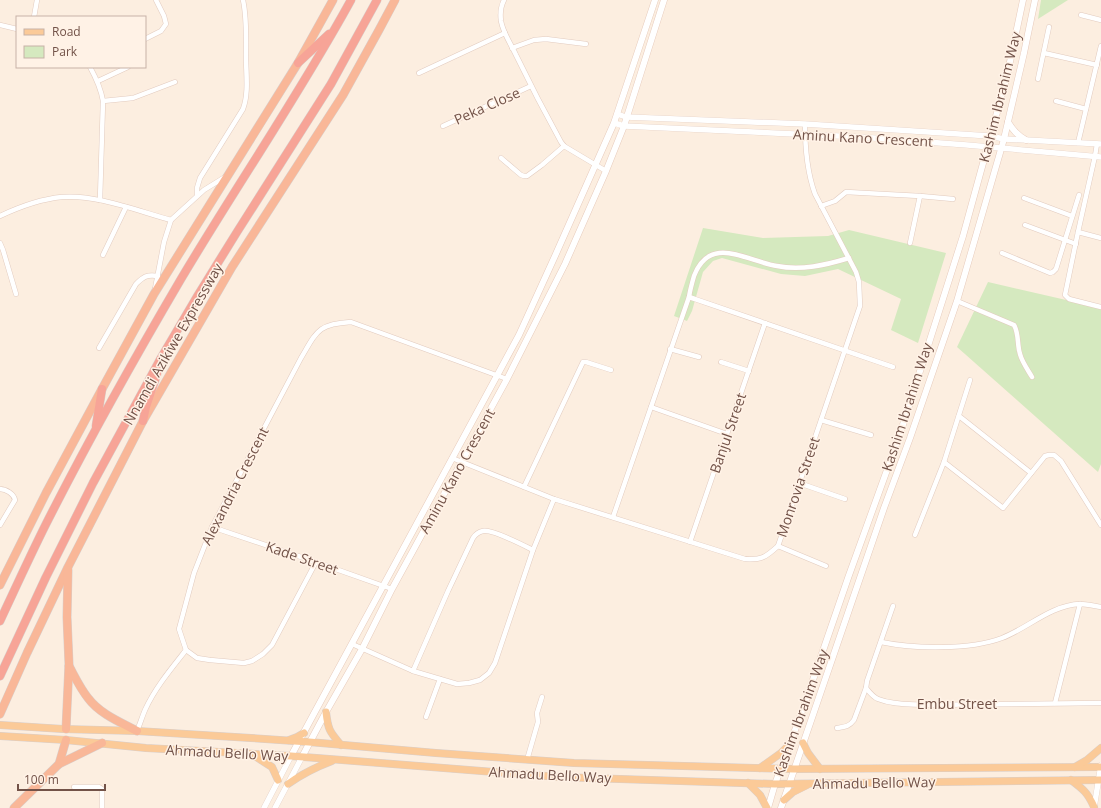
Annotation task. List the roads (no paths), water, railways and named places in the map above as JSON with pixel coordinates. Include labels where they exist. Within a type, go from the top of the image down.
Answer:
[{"type":"highway","points":[[0,585],[43,500],[154,294],[298,63],[334,0]]},
{"type":"highway","name":"Nnamdi Azikiwe Expressway","points":[[0,621],[47,524],[132,363],[182,278],[337,26],[351,0]]},
{"type":"highway","name":"Nnamdi Azikiwe Expressway","points":[[0,676],[46,577],[93,483],[161,358],[198,294],[331,84],[377,0]]},
{"type":"highway","name":"Nnamdi Azikiwe Expressway","points":[[0,714],[68,567],[143,421],[232,268],[342,95],[380,30],[394,0]]},
{"type":"highway","points":[[298,63],[337,26]]},
{"type":"highway","points":[[143,421],[161,358]]},
{"type":"highway","points":[[95,431],[102,389]]},
{"type":"highway","points":[[66,729],[69,664],[67,617],[68,567]]},
{"type":"highway","points":[[69,664],[78,684],[88,700],[115,720],[137,731]]},
{"type":"highway","points":[[60,764],[66,740]]},
{"type":"highway","points":[[14,808],[60,764],[102,743]]},
{"type":"main road","name":"Aminu Kano Crescent","points":[[291,756],[519,335],[614,123],[655,0]]},
{"type":"main road","name":"Aminu Kano Crescent","points":[[302,757],[362,649],[392,589],[507,379],[565,264],[624,126],[664,0]]},
{"type":"main road","name":"Kashim Ibrahim Way","points":[[768,808],[775,784],[782,769],[850,571],[900,434],[964,236],[1007,76],[1023,0]]},
{"type":"main road","name":"Kashim Ibrahim Way","points":[[781,808],[881,515],[910,438],[957,301],[1004,139],[1035,0]]},
{"type":"main road","points":[[1008,122],[1018,136],[1026,140]]},
{"type":"main road","points":[[326,712],[328,727],[340,745]]},
{"type":"main road","name":"Ahmadu Bello Way","points":[[0,725],[137,731],[299,741],[574,763],[782,769],[1101,766]]},
{"type":"main road","points":[[287,741],[304,733]]},
{"type":"main road","name":"Ahmadu Bello Way","points":[[0,736],[66,740],[146,748],[291,756],[559,777],[775,784],[1100,780]]},
{"type":"main road","points":[[760,768],[781,752],[791,742]]},
{"type":"main road","points":[[804,743],[808,753],[820,769]]},
{"type":"main road","points":[[1075,767],[1087,760],[1101,748]]},
{"type":"main road","points":[[251,754],[272,767],[278,780]]},
{"type":"main road","points":[[288,784],[302,774],[335,760]]},
{"type":"main road","points":[[1071,780],[1084,790],[1094,807]]},
{"type":"main road","points":[[748,783],[760,795],[768,808]]},
{"type":"main road","points":[[784,800],[793,792],[809,783]]},
{"type":"street","points":[[34,16],[37,0]]},
{"type":"street","points":[[146,38],[161,31],[166,24],[164,16],[156,0]]},
{"type":"street","points":[[197,196],[197,188],[200,178],[245,104],[247,88],[246,29],[243,0]]},
{"type":"street","points":[[504,0],[502,4],[501,21],[505,33],[561,142],[564,146],[606,171]]},
{"type":"street","points":[[1081,16],[1101,20]]},
{"type":"street","points":[[0,25],[16,29]]},
{"type":"street","points":[[1038,79],[1049,27]]},
{"type":"street","points":[[419,73],[505,33]]},
{"type":"street","points":[[512,48],[534,40],[546,39],[586,44]]},
{"type":"street","points":[[1078,143],[1100,56],[1101,46]]},
{"type":"street","points":[[1044,53],[1097,65]]},
{"type":"street","points":[[91,68],[98,81],[103,101],[100,200]]},
{"type":"street","points":[[98,81],[126,68]]},
{"type":"street","points":[[103,101],[133,98],[175,82]]},
{"type":"street","name":"Peka Close","points":[[443,126],[531,86]]},
{"type":"street","points":[[1056,101],[1086,109]]},
{"type":"street","name":"Aminu Kano Crescent","points":[[617,114],[626,117],[805,124],[990,136],[1004,139],[1099,144]]},
{"type":"street","name":"Aminu Kano Crescent","points":[[614,123],[624,126],[860,137],[1098,157]]},
{"type":"street","name":"Monrovia Street","points":[[452,458],[554,499],[745,560],[757,560],[768,555],[778,546],[860,306],[859,282],[849,258],[816,194],[809,176],[805,124]]},
{"type":"street","points":[[1099,144],[1098,157],[1078,232],[1065,295],[1069,299],[1101,307]]},
{"type":"street","points":[[501,158],[521,175],[527,176],[564,146]]},
{"type":"street","points":[[998,158],[1010,149]]},
{"type":"street","points":[[154,294],[164,242],[170,220],[212,184],[228,175]]},
{"type":"street","points":[[822,206],[835,201],[846,192],[953,199]]},
{"type":"street","points":[[1002,253],[1050,273],[1054,272],[1056,270],[1079,195]]},
{"type":"street","points":[[910,243],[920,196]]},
{"type":"street","points":[[0,216],[51,198],[76,197],[100,200],[170,220]]},
{"type":"street","points":[[1024,198],[1072,216]]},
{"type":"street","points":[[103,255],[126,208]]},
{"type":"street","points":[[1026,225],[1076,244]]},
{"type":"street","points":[[1078,232],[1101,238]]},
{"type":"street","points":[[0,243],[16,294]]},
{"type":"street","points":[[613,517],[689,297],[694,276],[704,259],[714,254],[723,252],[776,266],[804,268],[849,258]]},
{"type":"street","points":[[99,348],[136,284],[150,275],[158,276]]},
{"type":"street","points":[[689,297],[893,367]]},
{"type":"street","points":[[957,301],[1014,325],[1023,362],[1032,377]]},
{"type":"street","name":"Alexandria Crescent","points":[[186,650],[179,630],[194,573],[212,527],[301,358],[313,336],[319,330],[335,323],[351,322],[507,379]]},
{"type":"street","name":"Banjul Street","points":[[690,542],[765,323]]},
{"type":"street","points":[[670,349],[699,357]]},
{"type":"street","points":[[524,487],[583,362],[611,370]]},
{"type":"street","points":[[721,362],[749,372]]},
{"type":"street","points":[[915,535],[944,462],[970,380]]},
{"type":"street","points":[[651,407],[727,434]]},
{"type":"street","points":[[959,416],[1031,473]]},
{"type":"street","points":[[821,420],[871,435]]},
{"type":"street","points":[[944,462],[1003,508],[1045,456],[1054,455],[1066,468],[1101,525]]},
{"type":"street","points":[[799,483],[845,499]]},
{"type":"street","points":[[0,489],[2,488],[12,494],[15,500],[0,525]]},
{"type":"street","points":[[352,644],[413,671],[457,684],[480,680],[489,673],[496,662],[533,550],[554,499]]},
{"type":"street","name":"Kade Street","points":[[212,527],[392,589]]},
{"type":"street","points":[[413,671],[472,538],[483,531],[494,532],[533,550]]},
{"type":"street","points":[[778,546],[826,566]]},
{"type":"street","points":[[137,731],[145,710],[154,694],[186,650],[197,658],[244,663],[252,661],[263,654],[272,645],[316,562]]},
{"type":"street","points":[[1055,703],[1080,604]]},
{"type":"street","points":[[881,642],[893,645],[960,647],[981,644],[1018,631],[1048,613],[1058,609],[1080,604],[1101,607]]},
{"type":"street","points":[[837,728],[848,726],[854,720],[866,688],[892,606]]},
{"type":"street","points":[[426,717],[440,679]]},
{"type":"street","name":"Embu Street","points":[[866,688],[877,699],[899,704],[1101,703]]},
{"type":"street","points":[[527,760],[538,722],[537,713],[542,697]]},
{"type":"street","points":[[264,808],[291,756]]},
{"type":"street","name":"Aminu Kano Crescent","points":[[275,808],[302,757]]},
{"type":"street","points":[[1094,807],[1100,780],[1101,766]]},
{"type":"street","points":[[74,787],[99,787],[102,789],[102,808]]}]
